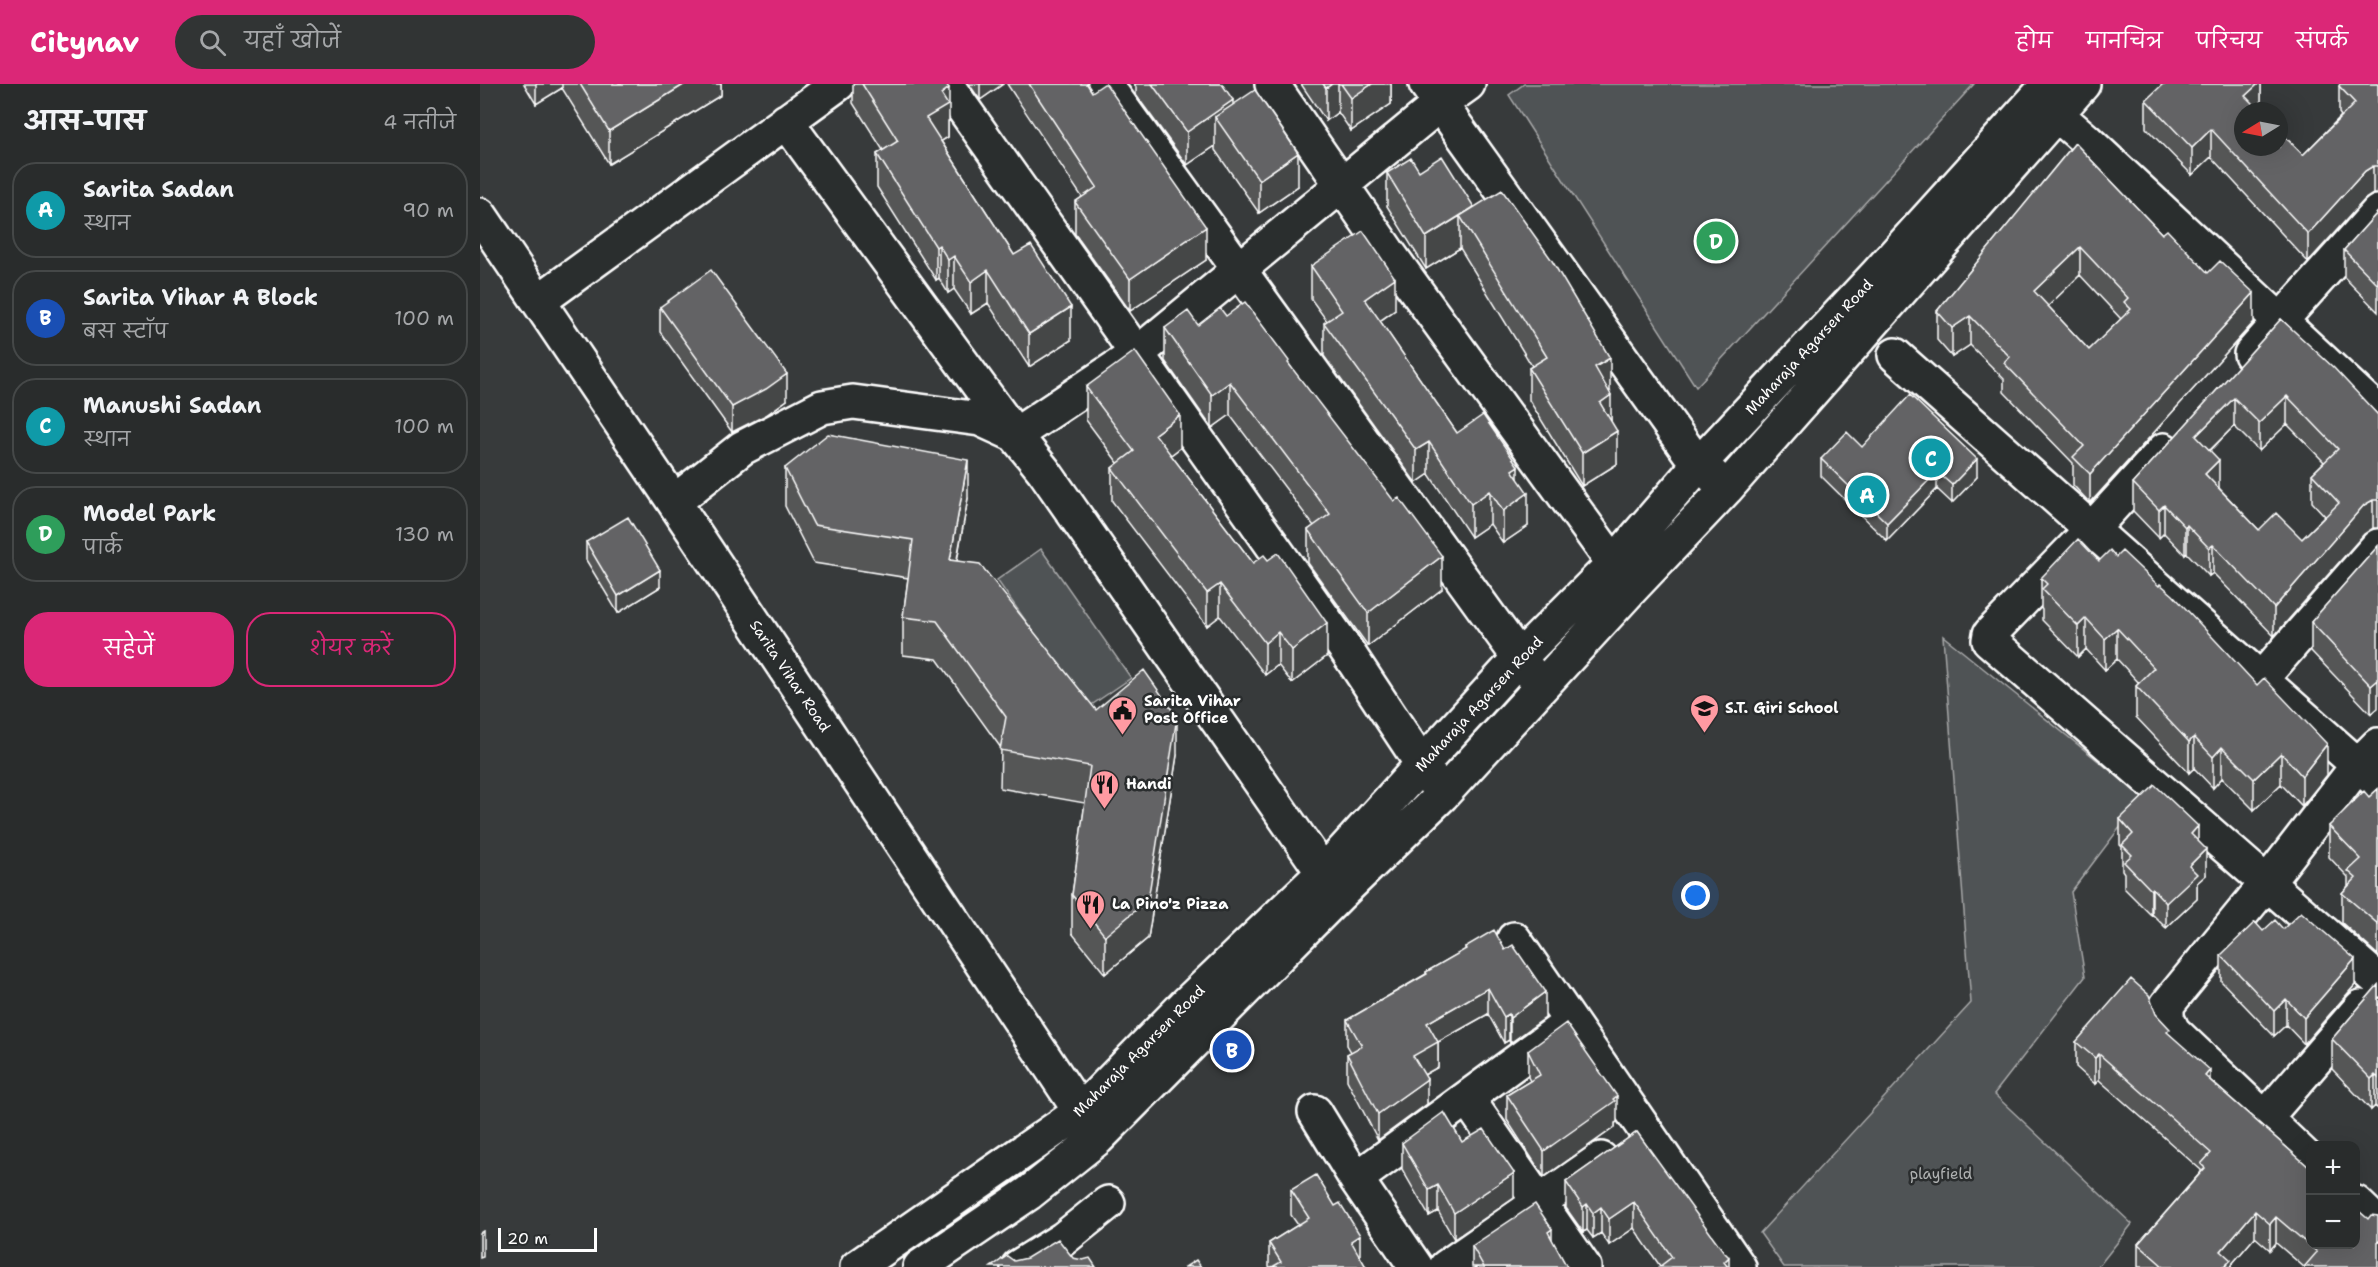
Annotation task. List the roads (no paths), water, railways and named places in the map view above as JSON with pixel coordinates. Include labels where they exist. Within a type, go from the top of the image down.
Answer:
[{"type":"street","points":[[539,301],[837,84]]},
{"type":"street","points":[[946,84],[1345,648],[1442,795]]},
{"type":"street","points":[[1105,84],[1541,688]]},
{"type":"street","points":[[1272,84],[1341,185],[1623,576]]},
{"type":"street","points":[[1015,435],[1138,353],[1341,185],[1433,94],[1468,84]]},
{"type":"street","name":"Maharaja Agarsen Road","points":[[1331,884],[1422,765],[1519,658],[1623,576],[1726,489],[1826,351],[2047,98],[2083,84]]},
{"type":"street","points":[[1433,94],[1689,452],[1726,489]]},
{"type":"street","points":[[2047,98],[2085,139],[2378,412]]},
{"type":"street","points":[[786,121],[1015,435],[1051,480],[1331,884]]},
{"type":"street","points":[[2233,373],[2378,212]]},
{"type":"street","name":"Sarita Vihar Road","points":[[480,215],[1089,1125]]},
{"type":"street","name":"Maharaja Agarsen Road","points":[[920,1267],[1029,1193],[1089,1125],[1331,884],[1442,795],[1541,688],[1623,576],[1700,463],[1826,351]]},
{"type":"street","points":[[1895,355],[2261,679],[2371,764],[2267,883],[2167,1005],[2167,1018],[2173,1031],[2306,1157]]},
{"type":"street","points":[[674,502],[741,448],[822,407],[853,402],[980,419],[1015,435]]},
{"type":"street","points":[[2186,425],[2092,530],[1990,634],[1989,640],[2378,980]]},
{"type":"street","points":[[2261,679],[2378,546]]},
{"type":"street","points":[[1514,939],[1739,1267]]},
{"type":"street","points":[[2265,1118],[2378,987]]},
{"type":"street","points":[[1356,1179],[1571,1022]]},
{"type":"street","points":[[1467,1098],[1584,1267]]},
{"type":"street","points":[[1315,1112],[1356,1179],[1416,1267]]},
{"type":"street","name":"Maharaja Agarsen Road","points":[[857,1267],[1089,1125]]},
{"type":"street","points":[[1446,1267],[1644,1129]]},
{"type":"street","points":[[1018,1267],[1063,1239],[1108,1203]]},
{"type":"street","points":[[2360,1208],[2378,1224]]},
{"type":"street","points":[[1063,1239],[1082,1267]]},
{"type":"place","name":"Model Park","points":[[1716,241]]},
{"type":"place","name":"Manushi Sadan","points":[[1931,458]]},
{"type":"place","name":"Sarita Sadan","points":[[1867,495]]},
{"type":"place","name":"S.T. Giri School","points":[[1704,734]]},
{"type":"place","name":"Sarita Vihar Post Office","points":[[1123,736]]},
{"type":"place","name":"Handi","points":[[1105,810]]},
{"type":"place","name":"La Pino'z Pizza","points":[[1091,930]]},
{"type":"place","name":"Sarita Vihar A Block","points":[[1232,1050]]},
{"type":"park label","name":"playfield","points":[[1941,1174]]}]
